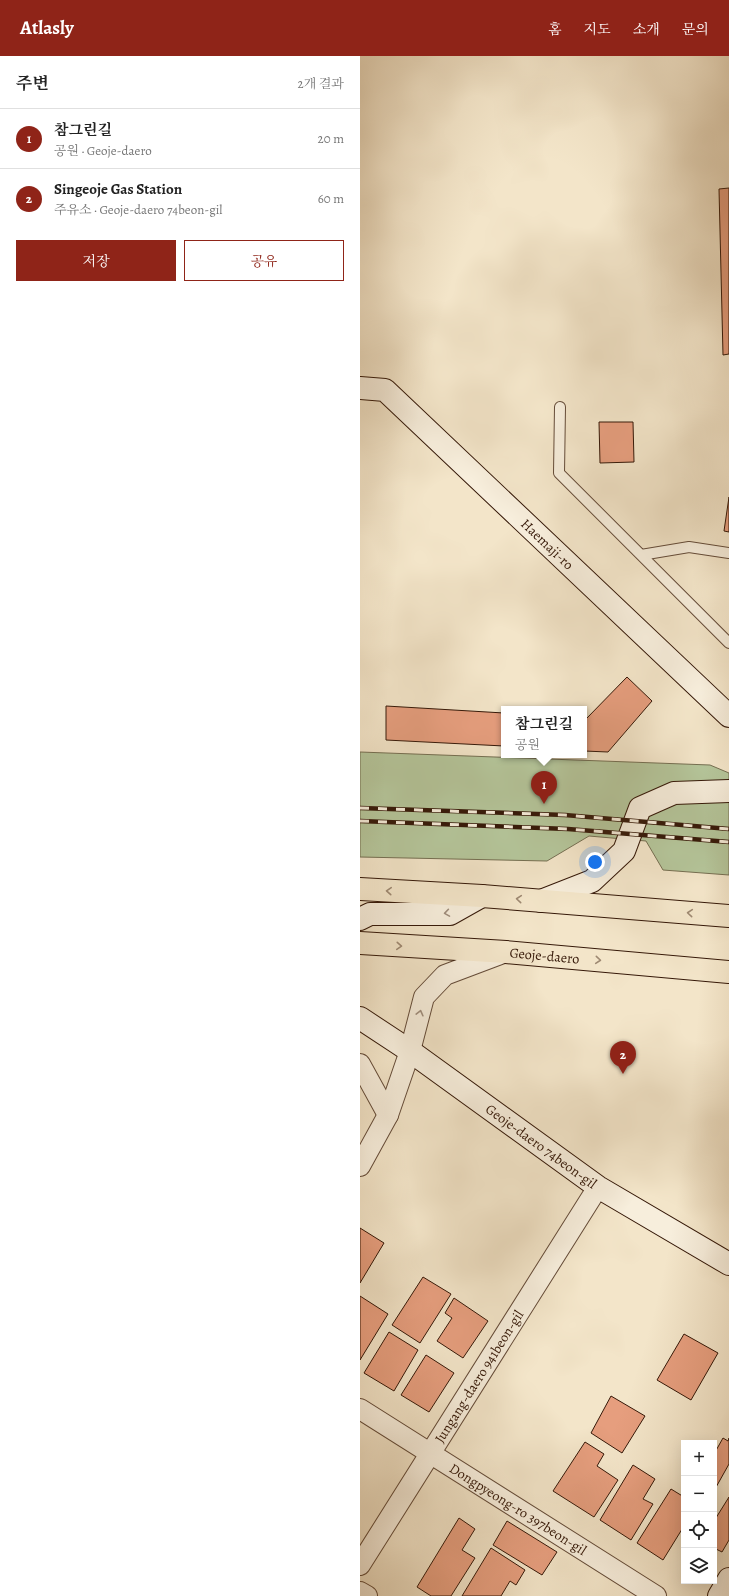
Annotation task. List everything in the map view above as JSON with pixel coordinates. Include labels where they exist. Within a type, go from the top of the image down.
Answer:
[{"type":"main road","points":[[360,889],[482,896],[729,916]]},
{"type":"main road","name":"Geoje-daero","points":[[360,943],[506,952],[729,972]]},
{"type":"street","name":"Haemaji-ro","points":[[360,388],[385,390],[729,716]]},
{"type":"street","points":[[541,901],[592,881],[624,850],[640,808],[674,794],[729,791]]},
{"type":"street","points":[[360,919],[370,914],[450,914],[482,896]]},
{"type":"street","points":[[360,1166],[388,1115],[410,1051],[424,997],[444,975],[506,952]]},
{"type":"street","name":"Geoje-daero 74beon-gil","points":[[360,1018],[410,1051],[598,1187],[729,1264]]},
{"type":"street","points":[[360,1064],[388,1115]]},
{"type":"street","name":"Jungang-daero 941beon-gil","points":[[360,1565],[598,1187]]},
{"type":"street","name":"Dongpyeong-ro 397beon-gil","points":[[360,1410],[656,1596]]},
{"type":"street","points":[[719,1596],[729,1579]]},
{"type":"street","points":[[360,1592],[367,1596]]},
{"type":"lane","points":[[560,407],[559,473],[729,643]]},
{"type":"lane","points":[[641,555],[689,547],[729,553]]},
{"type":"green space","points":[[360,752],[710,765],[729,773],[729,875],[663,870],[646,841],[589,836],[547,861],[360,857]]},
{"type":"building","points":[[729,188],[729,354],[723,355],[719,189]]},
{"type":"building","points":[[599,422],[633,422],[634,462],[600,463]]},
{"type":"building","points":[[729,497],[729,532],[724,531]]},
{"type":"building","points":[[627,677],[652,701],[608,752],[587,751],[587,718]]},
{"type":"building","points":[[386,706],[501,713],[501,746],[386,740]]},
{"type":"building","points":[[360,1228],[384,1243],[360,1283]]},
{"type":"building","points":[[423,1277],[451,1294],[420,1343],[392,1325]]},
{"type":"building","points":[[360,1296],[388,1314],[360,1360]]},
{"type":"building","points":[[454,1298],[488,1321],[463,1358],[437,1341],[452,1318],[445,1313]]},
{"type":"building","points":[[389,1332],[418,1350],[394,1391],[364,1373]]},
{"type":"building","points":[[684,1334],[718,1353],[691,1400],[657,1380]]},
{"type":"building","points":[[426,1355],[454,1373],[429,1412],[401,1395]]},
{"type":"building","points":[[611,1396],[645,1416],[622,1453],[591,1433]]},
{"type":"building","points":[[723,1438],[728,1441],[729,1438],[729,1464],[717,1485],[717,1476],[717,1449]]},
{"type":"building","points":[[585,1442],[604,1454],[597,1466],[618,1480],[594,1517],[553,1491]]},
{"type":"building","points":[[633,1465],[655,1479],[643,1499],[653,1504],[631,1540],[600,1520]]},
{"type":"building","points":[[671,1489],[681,1495],[681,1531],[663,1560],[637,1543]]},
{"type":"building","points":[[729,1497],[729,1540],[722,1552],[717,1550],[717,1516]]},
{"type":"building","points":[[459,1518],[475,1529],[462,1550],[475,1558],[451,1596],[431,1596],[417,1587]]},
{"type":"building","points":[[507,1521],[557,1552],[542,1575],[493,1545]]},
{"type":"building","points":[[491,1548],[525,1570],[516,1585],[510,1581],[501,1596],[462,1596]]},
{"type":"railway","points":[[360,808],[565,815],[729,829]]},
{"type":"railway","points":[[360,821],[568,829],[729,842]]},
{"type":"place","name":"참그린길","points":[[544,804]]},
{"type":"place","name":"Singeoje Gas Station","points":[[623,1074]]}]
